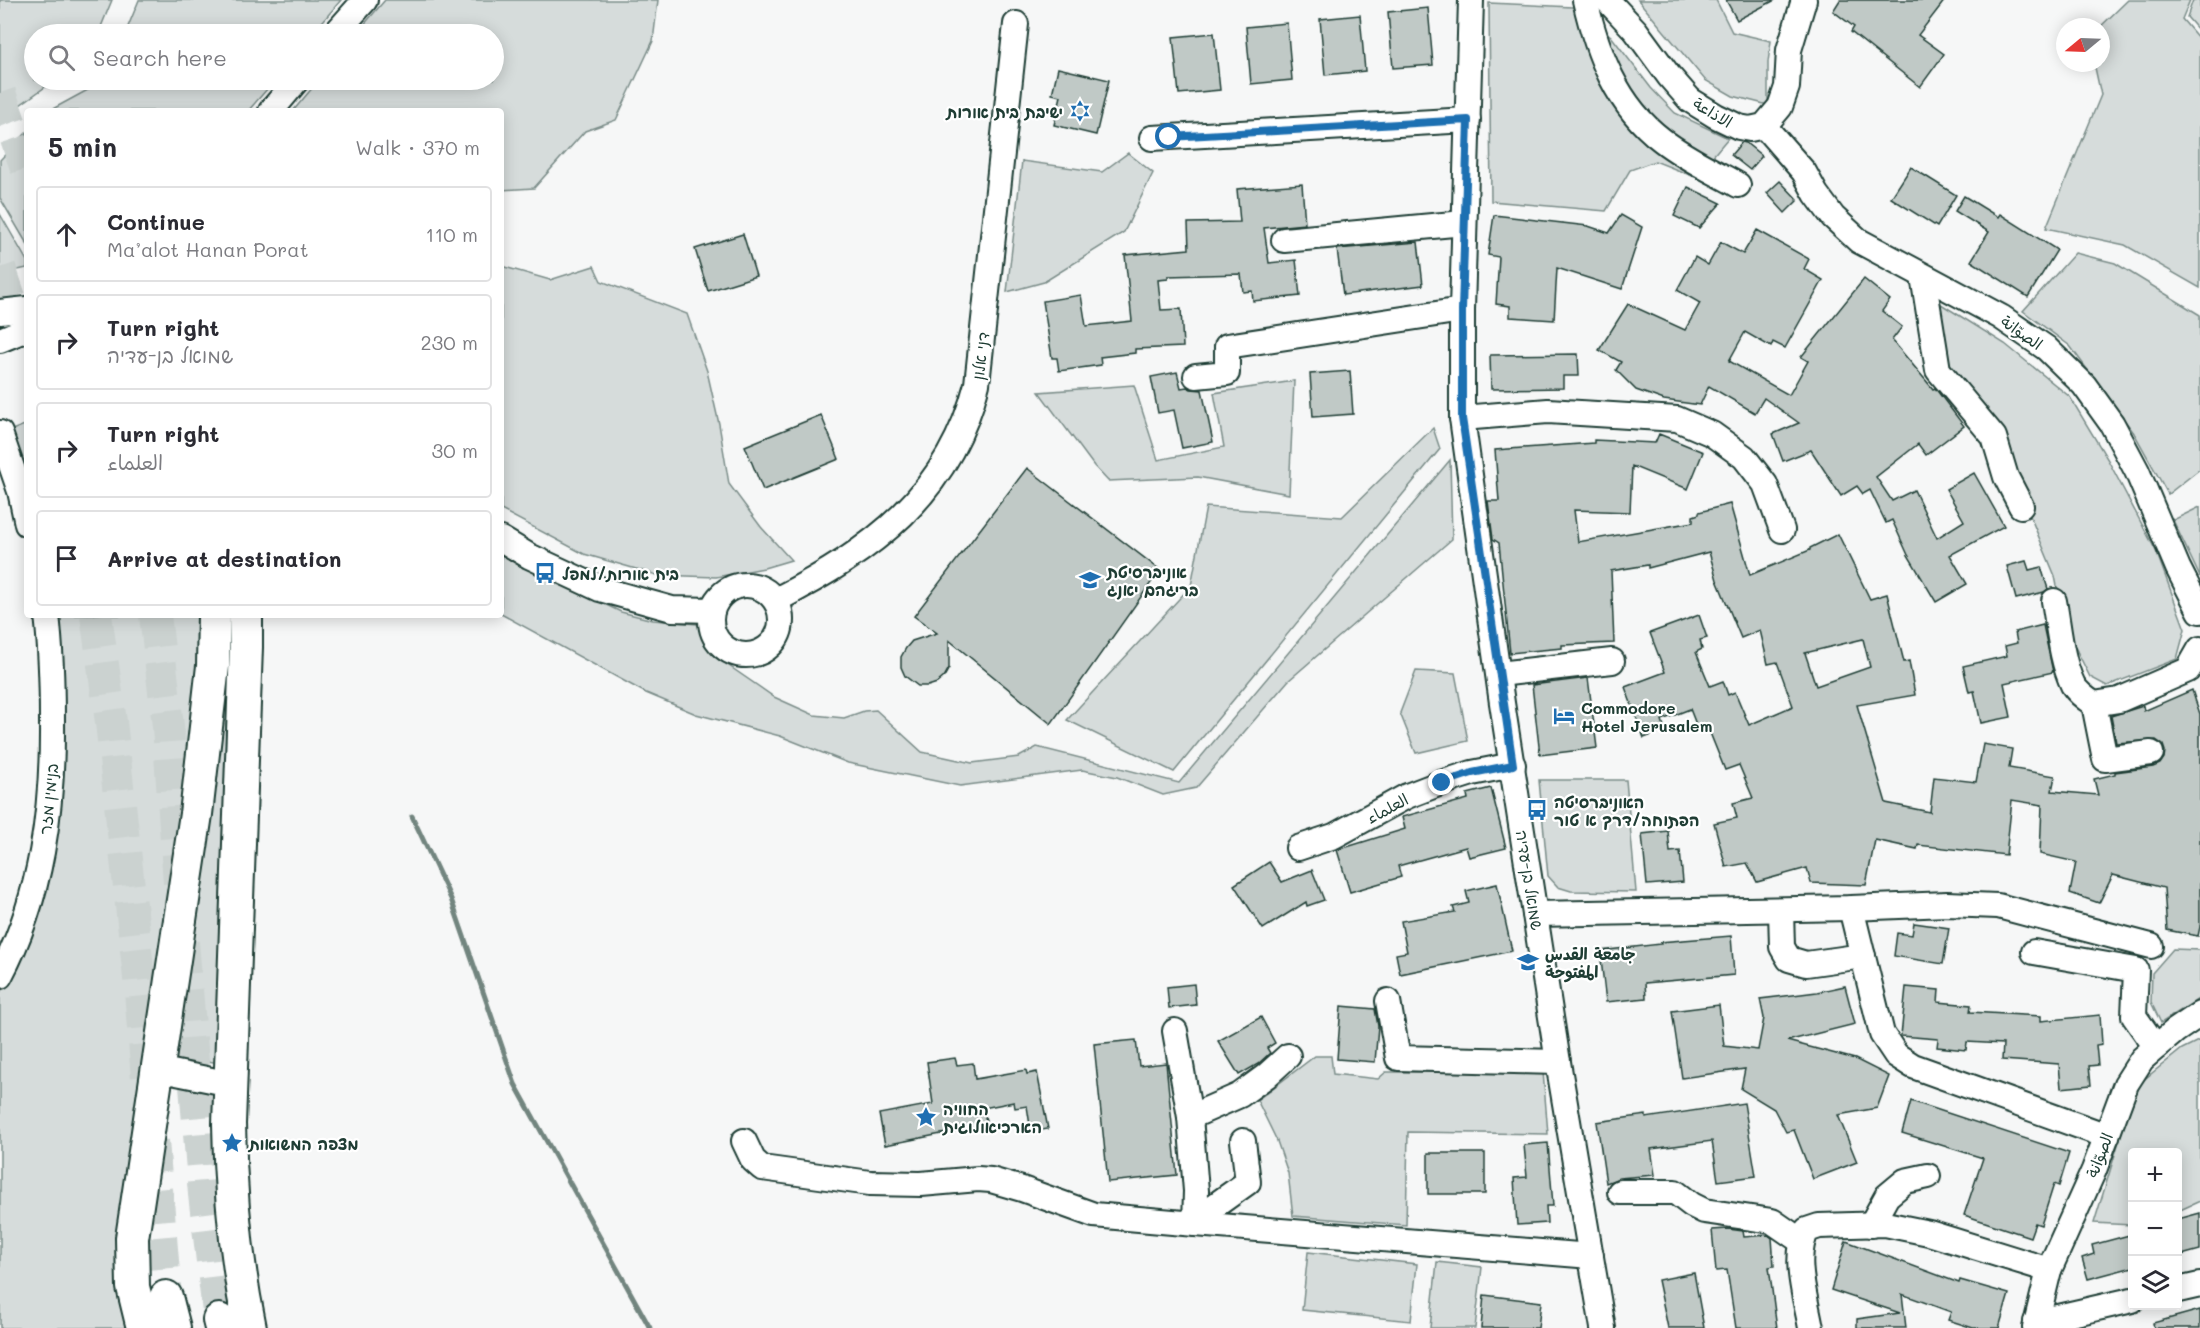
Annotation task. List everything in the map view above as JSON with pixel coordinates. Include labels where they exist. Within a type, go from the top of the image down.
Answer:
[{"type":"main road","points":[[143,1328],[133,1287],[132,1238],[197,803],[213,666],[214,618]]},
{"type":"main road","points":[[246,618],[230,1173],[238,1264],[250,1328]]},
{"type":"main road","points":[[166,1297],[174,1328]]},
{"type":"street","points":[[344,24],[364,0]]},
{"type":"street","name":"שמואל בן-עדיה","points":[[1471,0],[1462,310],[1462,418],[1535,914],[1603,1328]]},
{"type":"street","points":[[1586,0],[1591,28],[1601,56],[1613,83],[1633,113],[1662,140],[1738,185]]},
{"type":"street","name":"الاذاعة","points":[[1607,0],[1636,31],[1690,100],[1739,127],[1750,129],[1764,126]]},
{"type":"street","points":[[1764,126],[1780,107],[1786,87],[1789,50],[1804,0]]},
{"type":"street","name":"דני אלון","points":[[776,600],[832,571],[892,524],[918,499],[938,474],[966,424],[977,384],[1016,24]]},
{"type":"street","points":[[274,108],[289,90]]},
{"type":"street","points":[[1152,138],[1468,120]]},
{"type":"street","name":"الصوّانة","points":[[1764,126],[1804,172],[1833,217],[1859,241],[2001,317],[2046,348],[2084,385],[2112,424],[2138,471],[2178,568],[2200,612]]},
{"type":"street","points":[[1284,240],[1464,223]]},
{"type":"street","points":[[1923,276],[1938,370],[1994,436],[2006,477],[2021,506]]},
{"type":"street","points":[[0,312],[24,309]]},
{"type":"street","points":[[1196,376],[1227,373],[1227,346],[1462,310]]},
{"type":"street","points":[[0,340],[24,330]]},
{"type":"street","points":[[1462,418],[1548,411],[1626,414],[1677,419],[1712,434],[1744,457],[1765,484],[1782,530]]},
{"type":"street","points":[[0,433],[20,491],[24,510]]},
{"type":"street","points":[[504,541],[529,556],[600,589],[672,609],[712,610]]},
{"type":"street","points":[[752,584],[764,588],[776,600],[782,615],[781,628],[776,640],[768,649],[755,655],[742,656],[722,646],[715,636],[711,624],[712,610],[721,595],[739,585],[752,584]]},
{"type":"street","points":[[2054,601],[2066,663],[2074,686],[2081,695],[2094,704],[2119,700],[2188,670],[2200,649]]},
{"type":"street","name":"בנימין מזר","points":[[0,976],[15,945],[30,903],[47,825],[51,782],[52,661],[47,618]]},
{"type":"street","points":[[1499,674],[1612,661]]},
{"type":"street","points":[[2094,704],[2105,759],[2151,753]]},
{"type":"street","name":"العلماء","points":[[1298,848],[1334,836],[1407,796],[1472,773],[1513,765]]},
{"type":"street","points":[[1535,914],[1781,910],[1947,904],[1998,906],[2151,946]]},
{"type":"street","points":[[1851,908],[1882,1034],[1896,1055],[1913,1066],[2107,1136]]},
{"type":"street","points":[[1781,910],[1782,947],[1789,959],[1806,964],[1863,956]]},
{"type":"street","points":[[2034,952],[2136,970],[2134,1016],[2156,1047]]},
{"type":"street","points":[[1388,1002],[1398,1058],[1558,1062]]},
{"type":"street","name":"الصوّانة","points":[[2128,1301],[2035,1325],[2049,1270],[2094,1170],[2126,1084],[2142,1059],[2200,1014]]},
{"type":"street","points":[[1175,1031],[1190,1117],[1196,1218]]},
{"type":"street","points":[[1190,1117],[1240,1095],[1288,1056]]},
{"type":"street","points":[[157,1070],[231,1084]]},
{"type":"street","points":[[744,1141],[753,1160],[762,1168],[870,1183],[921,1184],[991,1180],[1094,1215],[1196,1218],[1591,1257]]},
{"type":"street","points":[[1196,1218],[1248,1182],[1243,1141]]},
{"type":"street","points":[[1870,1225],[1887,1197],[1905,1182],[1928,1176]]},
{"type":"street","points":[[1620,1192],[1675,1191],[1692,1205],[1704,1211],[1772,1221],[1801,1241]]},
{"type":"street","points":[[1811,1328],[1800,1259],[1801,1241],[1806,1230],[1819,1226],[1885,1224],[1929,1233],[2049,1270]]},
{"type":"street","points":[[2182,1289],[2200,1285]]},
{"type":"shaded area","points":[[0,0],[112,0],[102,24],[24,24],[24,90],[41,90],[0,119]]},
{"type":"shaded area","points":[[139,0],[341,0],[321,24],[129,24]]},
{"type":"shaded area","points":[[385,0],[658,0],[653,41],[616,120],[585,131],[534,188],[504,190],[504,108],[296,108],[311,90],[504,90],[504,24],[365,24]]},
{"type":"shaded area","points":[[1638,0],[1716,0],[1732,32],[1771,41],[1768,62],[1768,105],[1733,96],[1705,80]]},
{"type":"shaded area","points":[[2128,0],[2190,0],[2182,19],[2200,40],[2200,288],[2125,245],[2046,228],[2101,95],[2096,72],[2110,72],[2109,18]]},
{"type":"shaded area","points":[[2193,0],[2200,0],[2200,32],[2187,17]]},
{"type":"shaded area","points":[[1489,3],[1572,7],[1611,36],[1651,88],[1675,113],[1728,138],[1695,177],[1655,161],[1630,170],[1606,211],[1491,201]]},
{"type":"shaded area","points":[[88,90],[266,90],[251,108],[55,108]]},
{"type":"shaded area","points":[[24,135],[24,239],[0,198],[0,160]]},
{"type":"shaded area","points":[[1128,153],[1153,173],[1124,232],[1044,282],[1007,292],[1022,161],[1102,172]]},
{"type":"shaded area","points":[[0,214],[24,256],[24,269],[0,274]]},
{"type":"shaded area","points":[[2075,253],[2115,263],[2200,315],[2200,469],[2168,494],[2134,433],[2070,346],[2023,311]]},
{"type":"shaded area","points":[[594,266],[601,281],[687,314],[707,371],[729,484],[761,527],[791,560],[764,568],[716,577],[657,575],[584,554],[504,512],[504,267],[550,280]]},
{"type":"shaded area","points":[[1941,304],[2005,344],[2070,397],[2108,460],[2156,551],[2185,629],[2177,659],[2107,686],[2090,677],[2065,627],[2055,576],[2023,499],[1944,365]]},
{"type":"shaded area","points":[[1294,381],[1289,494],[1198,477],[1108,481],[1094,466],[1039,392],[1134,385],[1158,460],[1224,447],[1214,393]]},
{"type":"shaded area","points":[[24,425],[24,476],[12,430]]},
{"type":"shaded area","points":[[1433,428],[1440,449],[1174,772],[1067,720],[1191,586],[1206,507],[1342,517]]},
{"type":"shaded area","points":[[1450,460],[1452,539],[1288,681],[1196,788],[1163,795],[1117,777],[1082,770],[960,786],[848,763],[780,736],[696,714],[646,693],[504,616],[504,556],[621,612],[653,620],[697,624],[719,659],[774,697],[814,715],[844,718],[864,711],[876,710],[922,752],[972,763],[1019,757],[1037,747],[1179,783]]},
{"type":"shaded area","points":[[2200,507],[2200,577],[2173,520]]},
{"type":"shaded area","points":[[54,618],[202,618],[132,1328],[0,1328],[0,993],[36,918]]},
{"type":"shaded area","points":[[223,618],[237,618],[220,1063],[166,1055]]},
{"type":"shaded area","points":[[1416,671],[1455,673],[1468,741],[1416,753],[1400,713]]},
{"type":"shaded area","points":[[1539,780],[1626,780],[1636,892],[1571,891],[1558,887],[1548,876]]},
{"type":"shaded area","points":[[2173,949],[2200,950],[2200,998],[2161,1023],[2151,1002],[2152,973]]},
{"type":"shaded area","points":[[2200,1040],[2200,1201],[2182,1209],[2182,1148],[2128,1148],[2128,1225],[2094,1223],[2125,1122],[2141,1082],[2182,1049]]},
{"type":"shaded area","points":[[1315,1056],[1331,1056],[1333,1074],[1378,1079],[1386,1072],[1543,1072],[1548,1134],[1408,1132],[1406,1225],[1293,1216],[1288,1173],[1277,1141],[1257,1100]]},
{"type":"shaded area","points":[[1308,1252],[1417,1264],[1411,1321],[1302,1310]]},
{"type":"shaded area","points":[[1437,1262],[1482,1267],[1475,1328],[1430,1328]]},
{"type":"building","points":[[1726,0],[1775,0],[1737,20]]},
{"type":"building","points":[[1840,0],[1945,0],[1918,35],[1944,54],[1920,87],[1851,32],[1854,27],[1833,11]]},
{"type":"building","points":[[1428,8],[1433,65],[1393,68],[1388,12]]},
{"type":"building","points":[[1360,15],[1365,71],[1325,75],[1320,19]]},
{"type":"building","points":[[1287,23],[1292,80],[1251,84],[1246,27]]},
{"type":"building","points":[[1214,33],[1220,90],[1179,94],[1173,37]]},
{"type":"building","name":"ישיבת בית אורות","points":[[1058,68],[1109,80],[1096,135],[1054,125],[1061,96],[1052,94]]},
{"type":"building","points":[[1742,142],[1762,156],[1750,170],[1731,155]]},
{"type":"building","points":[[1911,167],[1956,195],[1937,227],[1891,198]]},
{"type":"building","points":[[1780,181],[1798,200],[1785,213],[1767,193]]},
{"type":"building","points":[[1302,184],[1305,224],[1264,228],[1269,263],[1296,260],[1300,296],[1253,301],[1252,291],[1243,292],[1241,274],[1168,276],[1168,279],[1158,280],[1161,310],[1181,309],[1183,347],[1135,349],[1135,353],[1100,357],[1101,365],[1059,371],[1057,358],[1052,358],[1043,301],[1081,295],[1086,326],[1132,321],[1125,255],[1189,249],[1188,223],[1240,222],[1237,189]]},
{"type":"building","points":[[1688,187],[1721,203],[1699,228],[1674,216]]},
{"type":"building","points":[[1964,196],[1998,217],[2000,214],[2057,250],[2028,297],[1971,261],[1989,232],[1955,211]]},
{"type":"building","points":[[1494,215],[1588,226],[1609,233],[1621,215],[1642,227],[1622,289],[1557,268],[1554,320],[1510,317],[1510,306],[1496,304],[1499,257],[1488,255]]},
{"type":"building","points":[[1757,230],[1809,259],[1804,269],[1823,280],[1785,348],[1773,342],[1771,347],[1745,332],[1729,361],[1789,395],[1808,361],[1801,357],[1864,279],[1890,300],[1882,311],[1902,327],[1892,340],[1933,389],[1935,388],[1964,426],[1926,455],[1918,444],[1876,477],[1892,501],[1914,490],[1937,538],[1964,521],[1946,489],[1974,473],[2004,526],[1950,555],[1967,584],[1936,602],[1908,555],[1892,520],[1886,523],[1870,490],[1863,494],[1857,486],[1841,496],[1811,450],[1783,461],[1773,434],[1799,423],[1764,398],[1755,413],[1709,386],[1700,405],[1664,400],[1636,390],[1616,370],[1621,362],[1599,350],[1628,304],[1685,330],[1700,303],[1677,290],[1695,257],[1708,265],[1721,242],[1743,254]]},
{"type":"building","points":[[743,234],[756,276],[708,291],[695,249]]},
{"type":"building","points":[[1418,242],[1423,285],[1343,295],[1337,249]]},
{"type":"building","points":[[1578,354],[1579,376],[1563,376],[1563,388],[1491,389],[1490,355]]},
{"type":"building","points":[[1350,371],[1353,414],[1313,417],[1310,374]]},
{"type":"building","points":[[1177,372],[1181,388],[1202,390],[1213,442],[1182,448],[1174,410],[1158,413],[1151,377]]},
{"type":"building","points":[[821,415],[839,459],[763,490],[745,446]]},
{"type":"building","points":[[1659,434],[1703,452],[1688,489],[1632,466],[1630,512],[1574,510],[1578,542],[1693,522],[1693,516],[1699,512],[1730,504],[1750,575],[1810,550],[1838,534],[1870,599],[1887,594],[1904,662],[1909,661],[1915,695],[1857,705],[1886,803],[1930,812],[1934,777],[1976,782],[1983,744],[2012,749],[2009,768],[2055,776],[2052,791],[2098,795],[2094,779],[2115,774],[2115,772],[2153,767],[2160,764],[2164,758],[2163,745],[2156,740],[2116,743],[2111,716],[2143,706],[2144,711],[2192,690],[2200,714],[2200,927],[2198,936],[2167,930],[2164,888],[2113,875],[2099,903],[2070,893],[2076,862],[2040,854],[2042,805],[2012,800],[2006,855],[1918,845],[1917,849],[1875,840],[1866,885],[1811,883],[1807,868],[1757,882],[1747,863],[1726,867],[1714,823],[1737,818],[1733,803],[1753,798],[1739,765],[1725,770],[1708,728],[1699,732],[1690,709],[1662,720],[1665,730],[1644,738],[1625,687],[1665,672],[1650,633],[1699,615],[1707,638],[1700,640],[1702,649],[1696,652],[1710,686],[1723,681],[1728,695],[1735,692],[1749,725],[1793,706],[1777,662],[1768,664],[1760,630],[1741,638],[1717,580],[1709,552],[1648,568],[1648,565],[1611,571],[1614,643],[1562,645],[1562,648],[1510,653],[1499,543],[1493,539],[1488,501],[1499,501],[1495,450],[1594,443],[1594,440],[1655,443]],"holes":[[[1863,639],[1870,667],[1816,686],[1805,653]]]},
{"type":"building","points":[[1027,468],[1160,570],[1051,724],[949,640],[949,668],[937,683],[918,686],[905,676],[901,667],[901,657],[912,641],[937,633],[914,616]]},
{"type":"building","points":[[2026,561],[2029,570],[2041,567],[2048,589],[2016,599],[2007,566]]},
{"type":"building","points":[[2043,625],[2053,672],[2004,683],[2011,717],[1981,723],[1974,691],[1969,692],[1963,666],[2007,656],[2005,646],[2017,643],[2015,632]]},
{"type":"building","name":"Commodore Hotel Jerusalem","points":[[1588,678],[1597,748],[1540,755],[1532,685]]},
{"type":"building","points":[[1491,788],[1506,848],[1469,857],[1466,847],[1398,866],[1401,877],[1350,892],[1337,850],[1405,829],[1402,817],[1468,799],[1467,794]]},
{"type":"building","points":[[1668,831],[1670,852],[1680,851],[1683,882],[1647,885],[1642,834]]},
{"type":"building","points":[[1269,862],[1282,882],[1312,870],[1324,900],[1307,906],[1306,902],[1263,929],[1234,885]]},
{"type":"building","points":[[1497,884],[1512,951],[1400,974],[1396,954],[1407,952],[1401,921],[1455,912],[1453,907],[1469,903],[1466,891]]},
{"type":"building","points":[[1914,923],[1949,928],[1943,964],[1894,956],[1897,933],[1912,935]]},
{"type":"building","points":[[1731,936],[1734,975],[1645,983],[1646,998],[1606,1002],[1600,951],[1661,944],[1660,942]]},
{"type":"building","points":[[1194,984],[1196,1005],[1169,1008],[1167,987]]},
{"type":"building","points":[[1845,986],[1855,1024],[1787,1041],[1855,1059],[1889,1076],[1877,1108],[1838,1115],[1857,1162],[1813,1179],[1794,1130],[1786,1132],[1774,1109],[1741,1089],[1745,1069],[1682,1078],[1672,1011],[1719,1005],[1724,1046],[1758,1050],[1764,1018],[1760,999]]},
{"type":"building","points":[[1906,987],[1939,990],[1938,1002],[1971,1005],[1970,1012],[2041,1016],[2041,1021],[2100,1015],[2102,1044],[2096,1045],[2098,1065],[2089,1066],[2091,1085],[2061,1088],[2059,1064],[2002,1060],[2003,1044],[1967,1042],[1966,1050],[1937,1047],[1938,1039],[1901,1036]]},
{"type":"building","points":[[1341,1006],[1375,1009],[1378,1026],[1375,1062],[1337,1059]]},
{"type":"building","points":[[1261,1017],[1275,1043],[1267,1048],[1270,1053],[1258,1064],[1239,1075],[1218,1041]]},
{"type":"building","points":[[1136,1040],[1139,1066],[1166,1063],[1177,1175],[1108,1182],[1094,1044]]},
{"type":"building","points":[[955,1058],[957,1065],[973,1063],[975,1079],[1026,1070],[1027,1074],[1037,1072],[1048,1129],[1031,1132],[1027,1106],[1015,1108],[1014,1102],[983,1108],[987,1125],[885,1145],[879,1114],[933,1104],[927,1062]]},
{"type":"building","points":[[1911,1101],[2069,1153],[2059,1186],[2054,1184],[2041,1225],[2035,1223],[2030,1237],[1964,1215],[1983,1158],[1902,1133]]},
{"type":"building","points":[[1744,1103],[1756,1176],[1718,1181],[1712,1141],[1651,1149],[1655,1175],[1619,1178],[1606,1183],[1597,1122],[1646,1115],[1646,1118]]},
{"type":"building","points":[[1548,1143],[1553,1206],[1546,1206],[1547,1223],[1517,1225],[1514,1178],[1527,1177],[1524,1145]]},
{"type":"building","points":[[1428,1153],[1485,1153],[1485,1194],[1428,1194]]},
{"type":"building","points":[[2200,1213],[2200,1250],[2182,1255],[2182,1218]]},
{"type":"building","points":[[1712,1230],[1743,1231],[1744,1237],[1768,1235],[1772,1238],[1774,1266],[1769,1267],[1777,1328],[1736,1328],[1727,1270],[1716,1271]]},
{"type":"building","points":[[2128,1235],[2128,1268],[2088,1279],[2082,1258],[2094,1254],[2092,1245]]},
{"type":"building","points":[[1846,1241],[1959,1283],[1960,1280],[2009,1294],[1999,1328],[1973,1328],[1948,1320],[1951,1312],[1902,1294],[1906,1328],[1857,1328],[1857,1319],[1900,1313],[1831,1290]]},
{"type":"building","points":[[1694,1273],[1704,1328],[1668,1328],[1658,1280]]},
{"type":"building","points":[[1484,1295],[1541,1302],[1538,1328],[1481,1328]]},
{"type":"building","points":[[2200,1310],[2200,1328],[2154,1328],[2153,1323]]},
{"type":"waterway","points":[[412,816],[451,899],[515,1084],[650,1328]]},
{"type":"tunnel","points":[[0,93],[24,162]]},
{"type":"tunnel","points":[[0,268],[24,338]]},
{"type":"tunnel","points":[[96,618],[111,722],[139,978],[148,1091]]},
{"type":"tunnel","points":[[155,618],[168,726],[179,883]]},
{"type":"tunnel","points":[[183,942],[204,1194],[219,1320]]},
{"type":"tunnel","points":[[153,1141],[166,1297]]},
{"type":"place","name":"ישיבת בית אורות","points":[[1080,111]]},
{"type":"place","name":"בית אורות/למפל","points":[[545,573]]},
{"type":"place","name":"אוניברסיטת בריגהם יאנג","points":[[1090,580]]},
{"type":"place","name":"Commodore Hotel Jerusalem","points":[[1564,716]]},
{"type":"place","name":"האוניברסיטה הפתוחה/דרך א טור","points":[[1537,810]]},
{"type":"place","name":"جامعة القدس المفتوحة","points":[[1528,962]]},
{"type":"place","name":"החוויה הארכיאולוגית","points":[[926,1117]]},
{"type":"place","name":"מצפה המשואות","points":[[232,1143]]},
{"type":"route","points":[[1169,137],[1468,120],[1462,310],[1462,418],[1502,703],[1513,765],[1472,773],[1442,783]]}]
